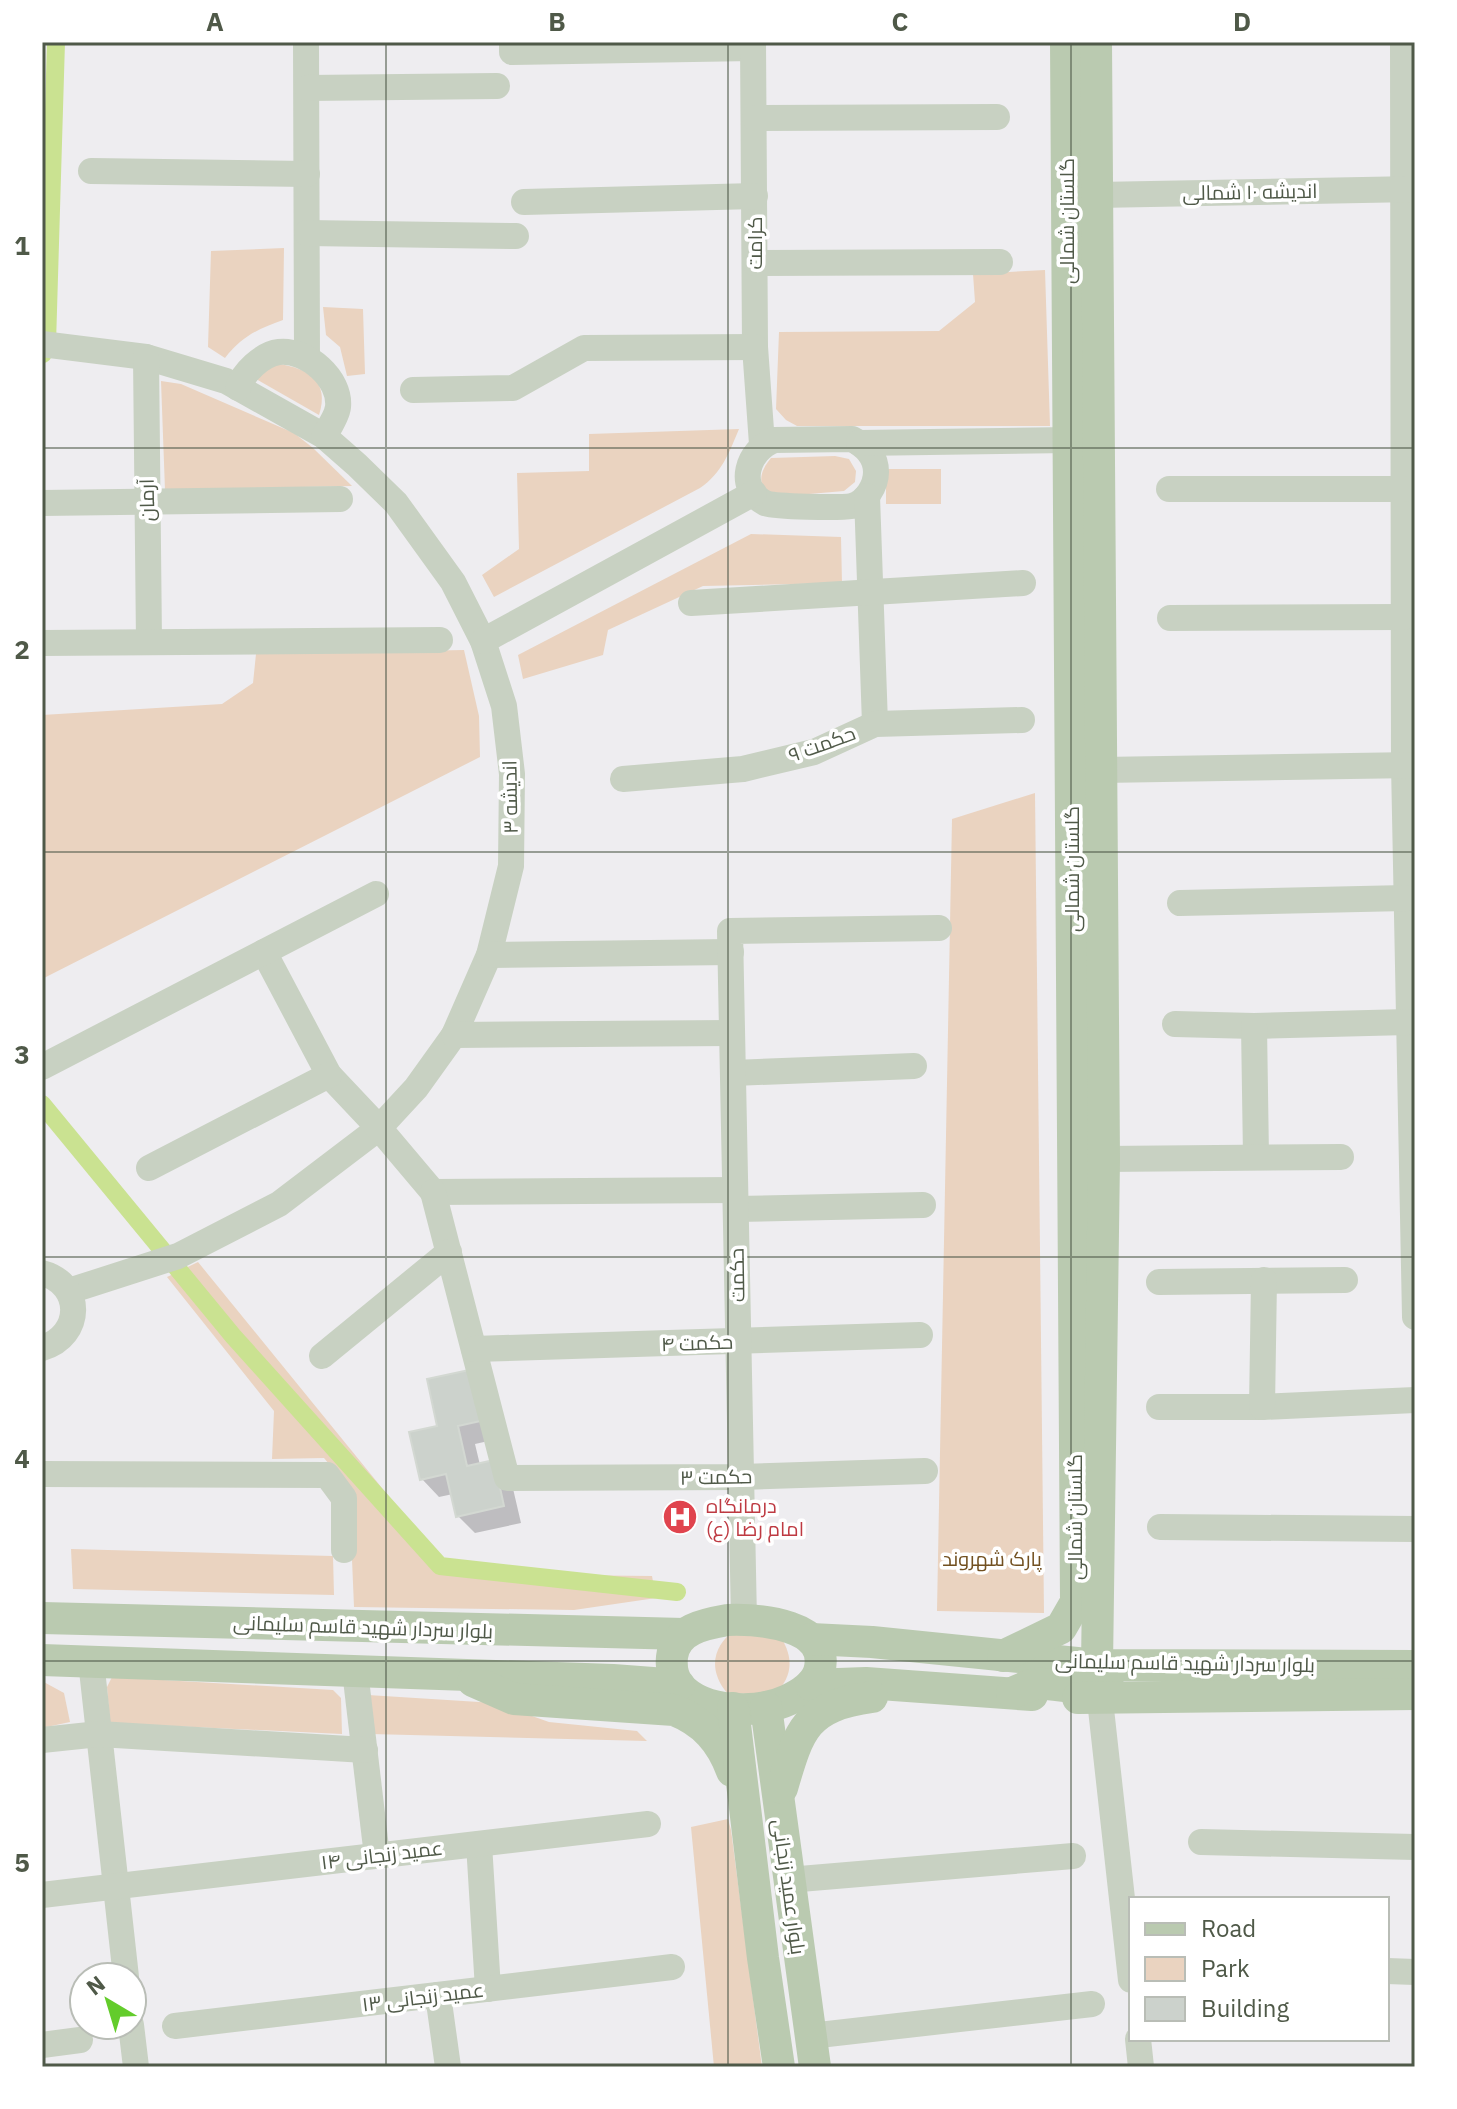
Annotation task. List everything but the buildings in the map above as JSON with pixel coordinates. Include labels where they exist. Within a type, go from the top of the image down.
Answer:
[{"type":"main road","name":"گلستان شمالی","points":[[1003,1656],[1061,1628],[1076,1602],[1086,770],[1082,195],[1066,42]]},
{"type":"main road","name":"گلستان شمالی","points":[[1012,1693],[1035,1684],[1103,1686],[1108,1681],[1109,1673],[1097,1665],[1104,1159],[1069,440],[1082,195],[1096,42]]},
{"type":"main road","name":"بلوار سردار شهید قاسم سلیمانی","points":[[42,1618],[684,1634]]},
{"type":"main road","points":[[744,1620],[780,1624],[798,1630],[811,1639],[819,1654],[819,1670],[811,1685],[785,1701],[766,1707],[733,1708],[705,1702],[679,1685],[671,1668],[673,1649],[684,1634],[713,1623],[744,1620]]},
{"type":"main road","points":[[613,1680],[623,1676],[630,1668],[633,1657],[631,1647],[624,1638],[614,1634]]},
{"type":"main road","name":"بلوار سردار شهید قاسم سلیمانی","points":[[811,1639],[872,1642],[1097,1665],[1415,1666]]},
{"type":"main road","points":[[866,1683],[854,1665],[855,1654],[872,1642]]},
{"type":"main road","points":[[42,1660],[613,1680],[679,1685]]},
{"type":"main road","points":[[459,1674],[514,1699],[662,1709],[693,1718],[713,1735],[727,1757],[745,1808]]},
{"type":"main road","name":"بلوار سردار شهید قاسم سلیمانی","points":[[811,1685],[866,1683],[1100,1700],[1415,1694]]},
{"type":"main road","points":[[778,1803],[793,1749],[803,1729],[819,1713],[838,1703],[931,1689]]},
{"type":"main road","name":"بلوار عمید زنجانی","points":[[766,1707],[813,2051]]},
{"type":"main road","name":"بلوار عمید زنجانی","points":[[733,1708],[779,2067]]},
{"type":"main road","points":[[737,1747],[746,1735],[756,1734],[765,1738],[771,1747]]},
{"type":"street","points":[[306,42],[307,357]]},
{"type":"street","points":[[1403,42],[1409,189],[1404,489],[1404,617],[1410,765],[1406,898],[1415,1317]]},
{"type":"street","points":[[512,47],[753,45]]},
{"type":"street","name":"کرامت","points":[[753,45],[755,347],[762,444]]},
{"type":"street","points":[[307,88],[497,86]]},
{"type":"street","points":[[755,118],[997,117]]},
{"type":"street","points":[[91,171],[307,174]]},
{"type":"street","name":"اندیشه ۱۰ شمالی","points":[[1082,195],[1409,189]]},
{"type":"street","points":[[524,202],[755,196]]},
{"type":"street","points":[[307,233],[516,236]]},
{"type":"street","points":[[755,263],[1000,262]]},
{"type":"street","name":"اندیشه ۳","points":[[42,344],[146,357],[226,381],[324,436],[396,503],[453,582],[483,641],[504,706],[512,774],[511,866],[489,955],[454,1035],[416,1088],[379,1128],[279,1204],[178,1256],[69,1291]]},
{"type":"street","points":[[413,390],[513,388],[584,348],[755,347]]},
{"type":"street","points":[[238,388],[241,378],[255,364],[279,352],[307,357],[321,368],[336,389],[338,409],[324,436]]},
{"type":"street","name":"آرمان","points":[[146,357],[149,642]]},
{"type":"street","points":[[852,439],[859,443],[866,448],[875,464],[875,481],[867,496],[852,506],[774,506],[759,499],[750,485],[748,469],[762,444],[774,440],[852,439]]},
{"type":"street","points":[[859,443],[1069,440]]},
{"type":"street","points":[[1169,489],[1404,489]]},
{"type":"street","points":[[483,641],[754,493]]},
{"type":"street","points":[[867,496],[875,724]]},
{"type":"street","points":[[42,503],[340,499]]},
{"type":"street","points":[[691,603],[1023,583]]},
{"type":"street","points":[[1170,618],[1404,617]]},
{"type":"street","points":[[42,643],[440,640]]},
{"type":"street","name":"حکمت ۹","points":[[623,779],[743,769],[814,752],[875,724],[1022,720]]},
{"type":"street","points":[[1086,770],[1410,765]]},
{"type":"street","points":[[42,1067],[376,894]]},
{"type":"street","points":[[1180,903],[1406,898]]},
{"type":"street","points":[[489,955],[939,928]]},
{"type":"street","name":"حکمت","points":[[730,941],[744,1620]]},
{"type":"street","points":[[264,952],[329,1075],[433,1192],[474,1349]]},
{"type":"street","points":[[1175,1024],[1254,1026],[1408,1022]]},
{"type":"street","points":[[1254,1026],[1256,1157]]},
{"type":"street","points":[[454,1035],[732,1033]]},
{"type":"street","points":[[733,1073],[914,1066]]},
{"type":"street","points":[[149,1168],[329,1075]]},
{"type":"street","points":[[1104,1159],[1341,1157]]},
{"type":"street","points":[[433,1192],[923,1205]]},
{"type":"street","points":[[322,1356],[449,1252]]},
{"type":"street","points":[[42,1273],[55,1277],[69,1291],[74,1311],[68,1330],[54,1344],[42,1348]]},
{"type":"street","points":[[1262,1407],[1264,1280]]},
{"type":"street","points":[[1159,1282],[1345,1280]]},
{"type":"street","name":"حکمت ۴","points":[[474,1349],[920,1335]]},
{"type":"street","name":"حکمت ۳","points":[[474,1349],[507,1478],[741,1477],[925,1471]]},
{"type":"street","points":[[1159,1407],[1262,1407],[1415,1400]]},
{"type":"street","points":[[42,1474],[327,1475],[344,1498],[344,1550]]},
{"type":"street","points":[[1160,1527],[1415,1529]]},
{"type":"street","points":[[91,1661],[124,1961]]},
{"type":"street","points":[[355,1671],[377,1856]]},
{"type":"street","points":[[1100,1700],[1129,1962]]},
{"type":"street","points":[[42,1740],[99,1734],[365,1750]]},
{"type":"street","name":"عمید زنجانی ۱۴","points":[[42,1895],[648,1824]]},
{"type":"street","points":[[1201,1842],[1415,1847]]},
{"type":"street","points":[[479,1844],[488,1989]]},
{"type":"street","points":[[788,1880],[1073,1856]]},
{"type":"street","name":"عمید زنجانی ۱۳","points":[[175,2026],[672,1967]]},
{"type":"street","points":[[1389,1971],[1415,1972]]},
{"type":"street","points":[[438,1995],[448,2067]]},
{"type":"street","points":[[813,2051],[1092,2004]]},
{"type":"street","points":[[42,2045],[72,2041]]},
{"type":"street","points":[[133,2041],[136,2067]]},
{"type":"street","points":[[1138,2041],[1141,2067]]},
{"type":"green space","points":[[284,248],[283,320],[251,334],[225,358],[208,347],[211,251]]},
{"type":"green space","points":[[1045,270],[1050,426],[797,426],[776,409],[779,332],[939,331],[975,302],[973,274]]},
{"type":"green space","points":[[323,307],[363,309],[365,374],[347,376],[340,347],[326,335]]},
{"type":"green space","points":[[278,364],[299,369],[314,378],[321,393],[319,415],[256,379]]},
{"type":"green space","points":[[161,381],[181,384],[294,433],[352,486],[165,490]]},
{"type":"green space","points":[[739,429],[719,469],[700,488],[494,597],[482,575],[519,549],[517,473],[589,471],[589,434]]},
{"type":"green space","points":[[835,456],[849,459],[856,471],[855,482],[844,491],[774,497],[764,489],[762,474],[771,458]]},
{"type":"green space","points":[[886,469],[941,469],[941,504],[886,504]]},
{"type":"green space","points":[[751,534],[841,537],[842,583],[703,586],[608,630],[603,655],[523,679],[518,655]]},
{"type":"green space","points":[[464,650],[479,716],[480,757],[42,979],[42,715],[222,704],[253,683],[256,654]]},
{"type":"green space","name":"پارک شهروند","points":[[1035,793],[1044,1613],[937,1611],[952,819]]},
{"type":"green space","points":[[198,1262],[452,1574],[652,1576],[656,1598],[574,1610],[354,1607],[349,1488],[324,1458],[272,1459],[274,1411],[167,1277]]},
{"type":"green space","points":[[71,1549],[333,1556],[334,1595],[73,1589]]},
{"type":"green space","points":[[736,1629],[782,1639],[788,1654],[788,1675],[774,1695],[727,1693],[721,1684],[715,1659],[722,1643]]},
{"type":"green space","points":[[112,1677],[333,1690],[341,1698],[342,1734],[110,1723],[107,1687]]},
{"type":"green space","points":[[42,1681],[64,1693],[70,1722],[42,1728]]},
{"type":"green space","points":[[368,1695],[495,1703],[549,1722],[637,1731],[647,1741],[370,1734]]},
{"type":"green space","points":[[728,1819],[762,2067],[714,2067],[691,1827]]},
{"type":"waterway","points":[[43,354],[47,344],[56,42]]},
{"type":"waterway","points":[[42,1104],[233,1336],[440,1566],[677,1592]]},
{"type":"place","name":"درمانگاه امام رضا (ع)","points":[[680,1517]]}]
